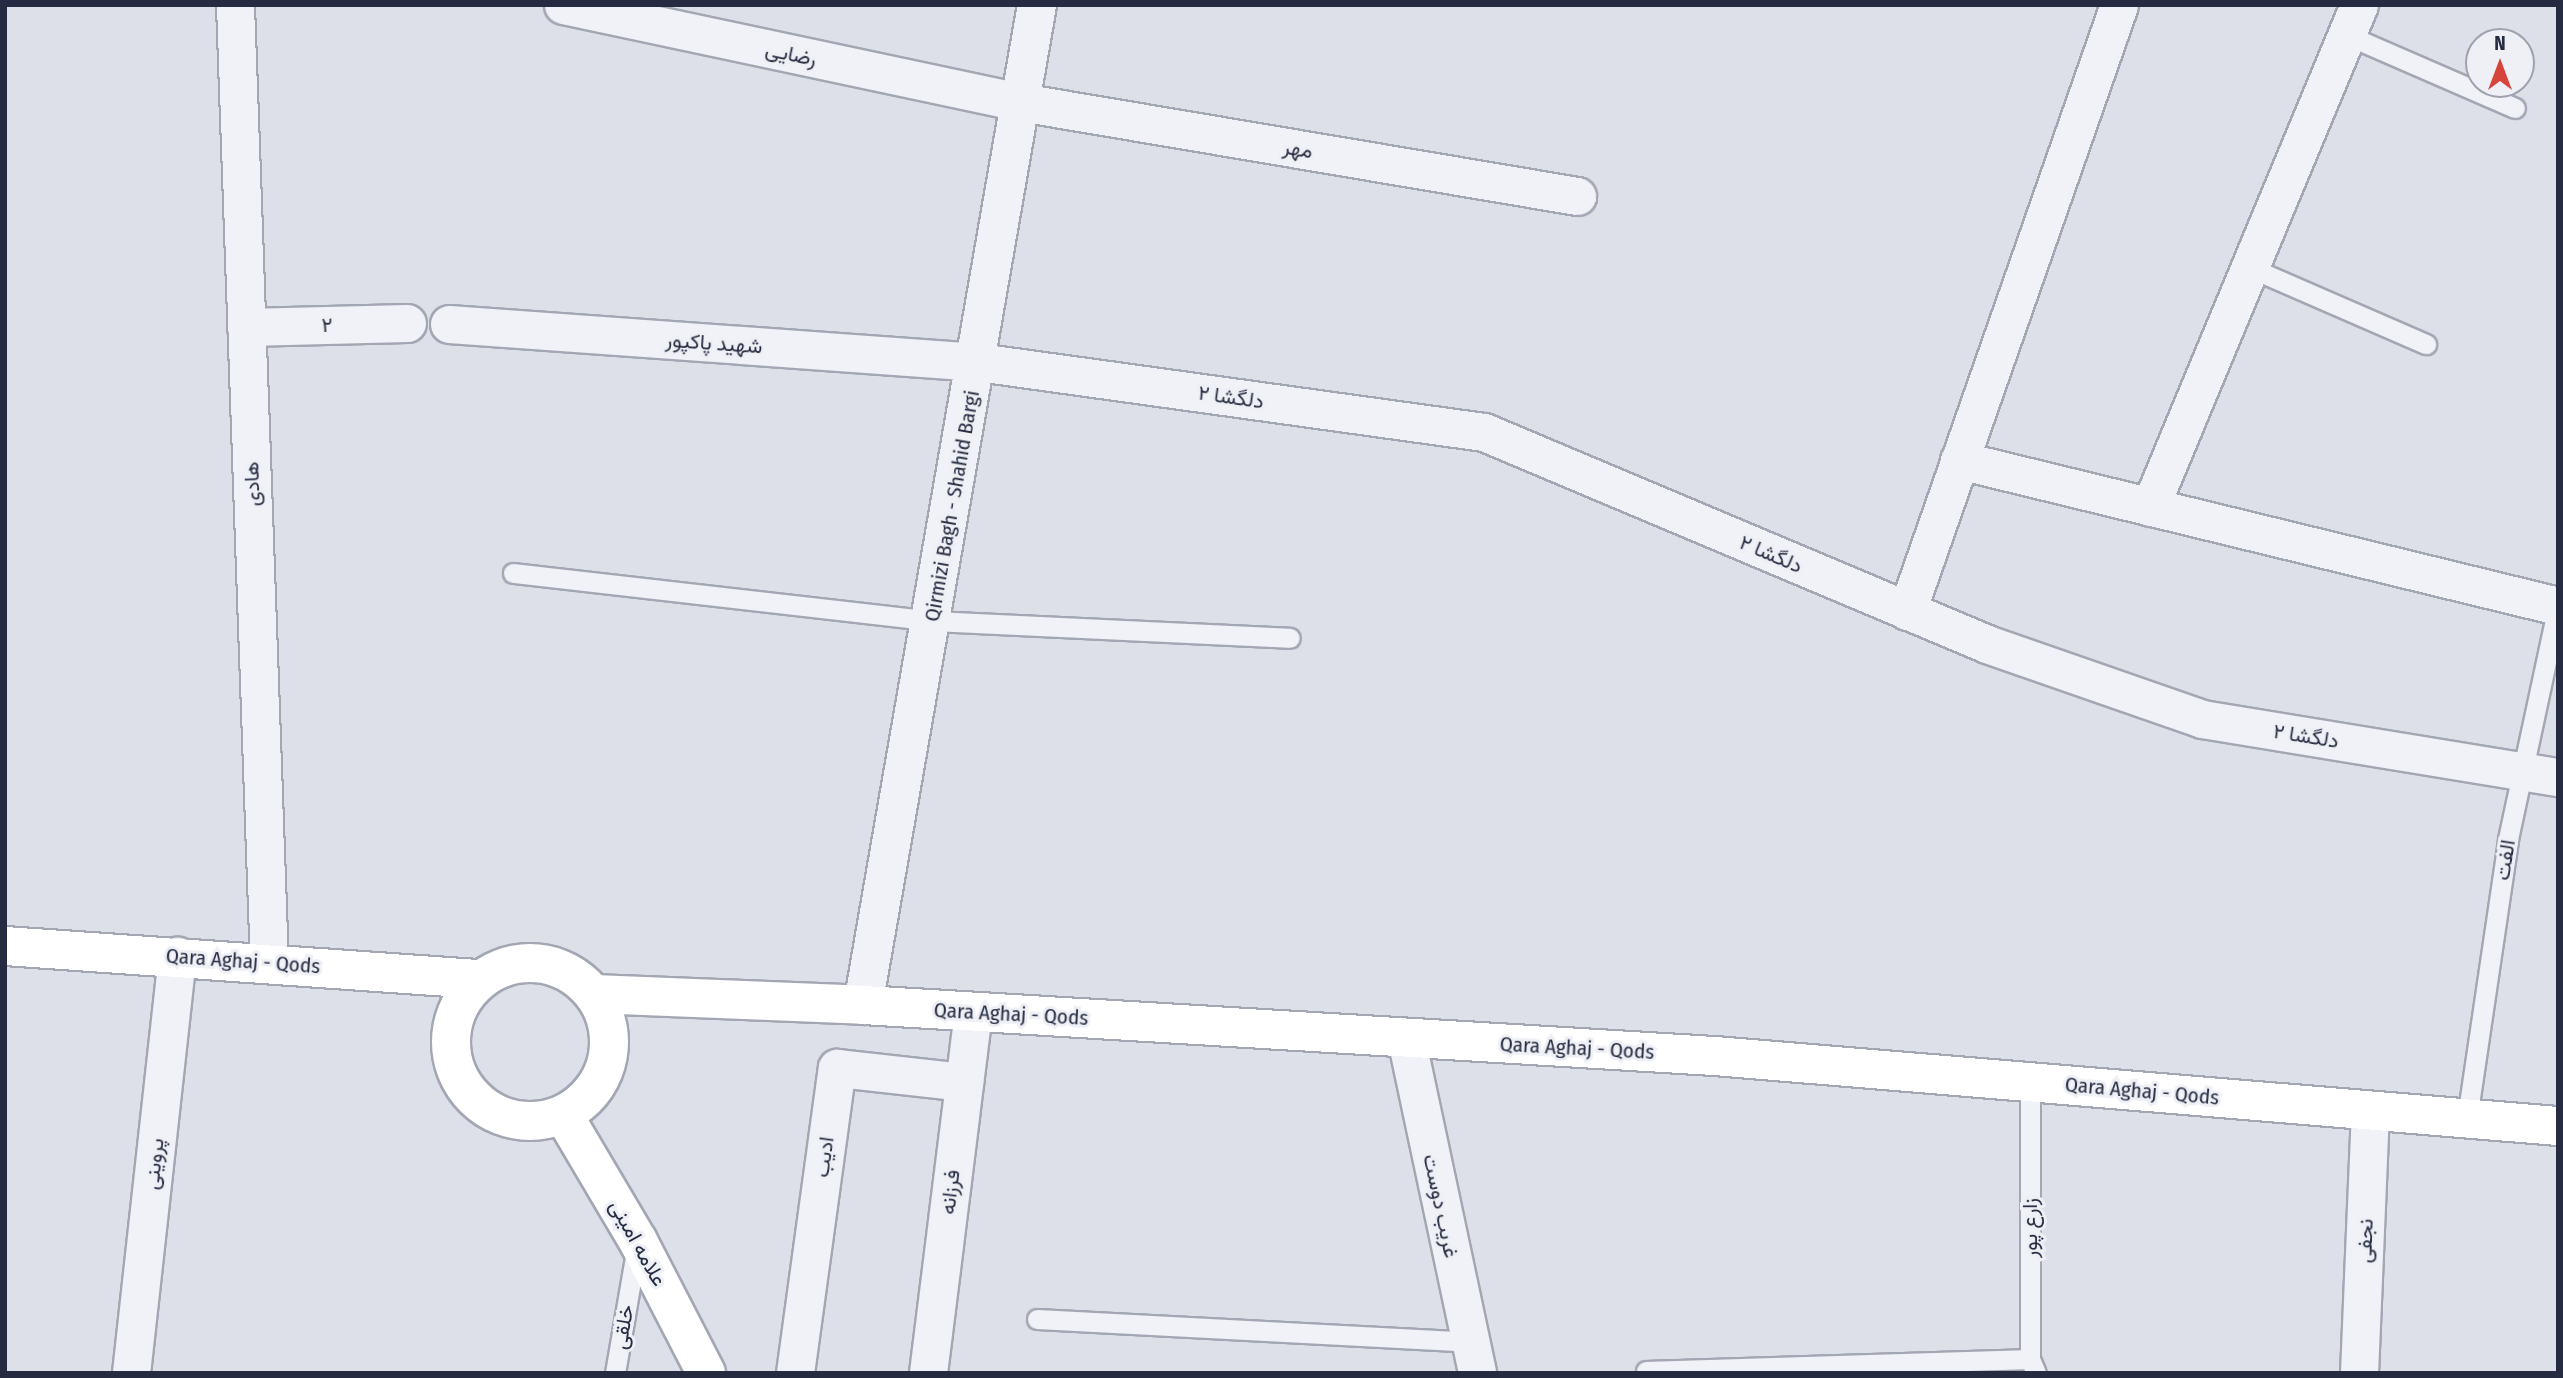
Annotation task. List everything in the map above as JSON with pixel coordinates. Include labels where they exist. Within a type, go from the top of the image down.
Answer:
[{"type":"main road","name":"Qara Aghaj - Qods","points":[[5,946],[269,962],[480,979]]},
{"type":"main road","points":[[519,963],[560,968],[594,994],[611,1038],[599,1084],[564,1116],[516,1122],[472,1099],[451,1060],[453,1016],[480,979],[519,963]]},
{"type":"main road","name":"Qara Aghaj - Qods","points":[[594,994],[863,1005],[1715,1056],[2558,1126]]},
{"type":"main road","name":"علامه امینی","points":[[564,1116],[638,1241],[706,1373]]},
{"type":"street","name":"هادی","points":[[235,5],[269,962]]},
{"type":"street","name":"رضایی","points":[[563,5],[1020,102]]},
{"type":"street","name":"Qirmizi Bagh - Shahid Bargi","points":[[863,1005],[978,362],[1037,5]]},
{"type":"street","points":[[1907,611],[2119,5]]},
{"type":"street","points":[[2150,506],[2353,20]]},
{"type":"street","name":"مهر","points":[[1020,102],[1577,196]]},
{"type":"street","name":"۲","points":[[246,327],[407,323]]},
{"type":"street","name":"شهید پاکپور","points":[[449,324],[978,362]]},
{"type":"street","name":"دلگشا ۲","points":[[978,362],[1483,432],[1987,645],[2202,719],[2540,774]]},
{"type":"street","points":[[1959,460],[2558,606]]},
{"type":"street","name":"پروینی","points":[[131,1373],[177,956]]},
{"type":"street","name":"فرزانه","points":[[928,1373],[973,1012]]},
{"type":"street","name":"غریب دوست","points":[[1406,1038],[1474,1357]]},
{"type":"street","name":"ادیب","points":[[795,1373],[837,1068],[964,1082]]},
{"type":"street","name":"نجفی","points":[[2360,1373],[2371,1110]]},
{"type":"lane","points":[[2353,20],[2515,108]]},
{"type":"lane","points":[[2251,268],[2426,344]]},
{"type":"lane","points":[[513,573],[932,621],[1290,638]]},
{"type":"lane","name":"الفت","points":[[2467,1118],[2508,839],[2540,774],[2558,606]]},
{"type":"lane","name":"زارع پور","points":[[2030,1082],[2033,1366]]},
{"type":"lane","name":"خلقی","points":[[615,1373],[638,1241]]},
{"type":"lane","points":[[1037,1319],[1474,1357]]},
{"type":"lane","points":[[1646,1371],[2033,1366]]}]
